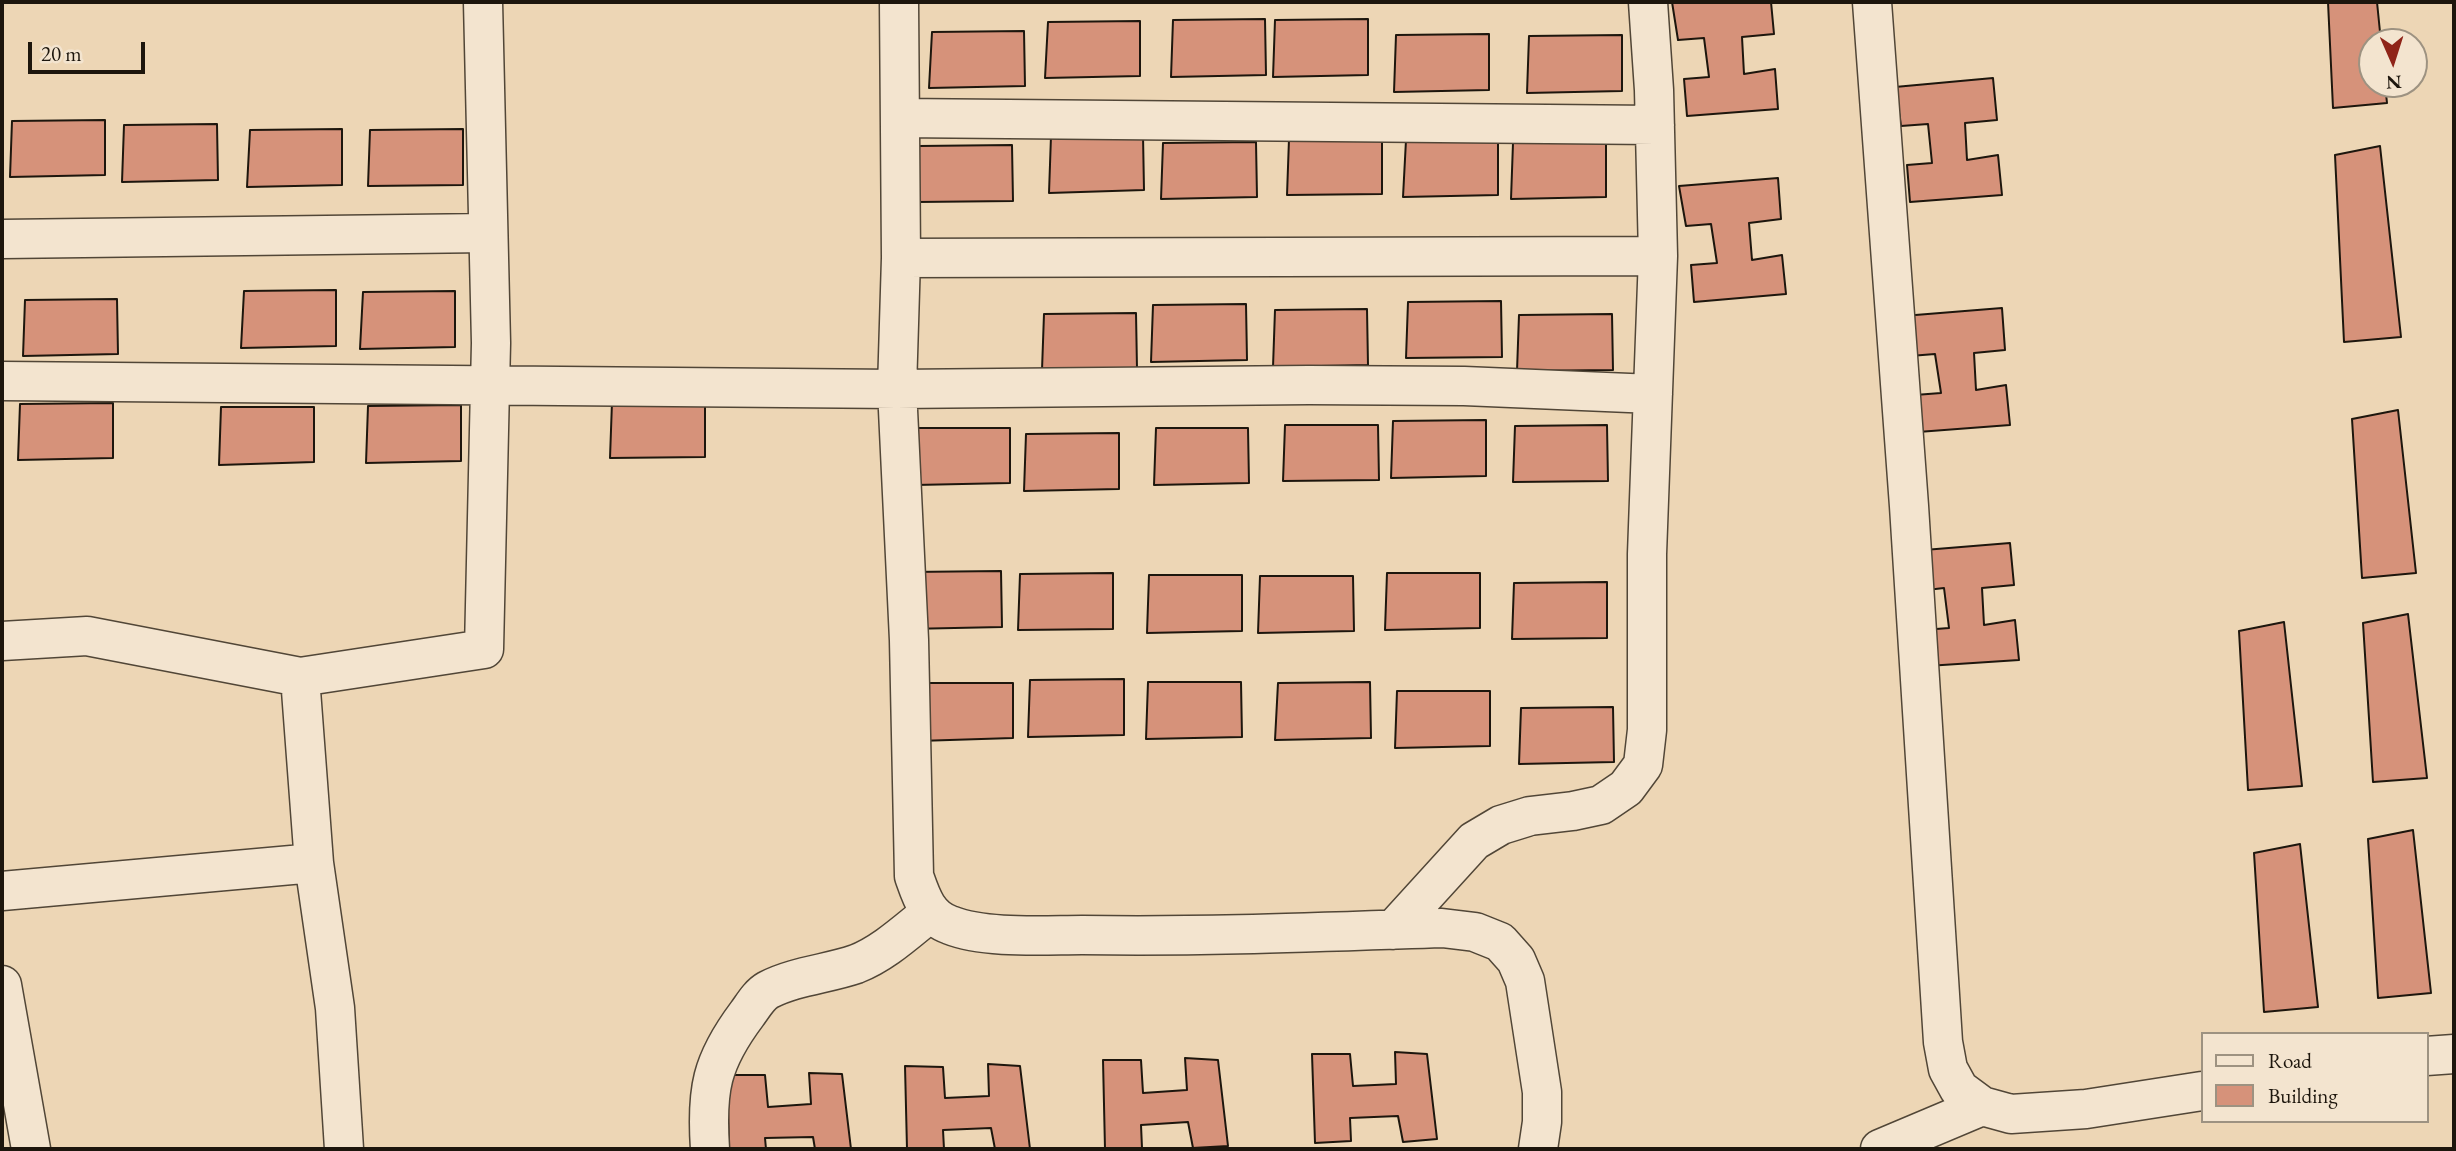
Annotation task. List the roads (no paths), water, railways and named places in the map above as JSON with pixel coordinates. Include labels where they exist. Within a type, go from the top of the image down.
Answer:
[{"type":"street","points":[[2,641],[87,636],[300,677],[484,649],[490,384],[483,2]]},
{"type":"street","points":[[899,2],[901,258],[897,389],[909,640],[914,876],[922,900],[931,912],[949,925],[997,934],[1189,936],[1443,928],[1475,932],[1500,942],[1516,960],[1525,981],[1542,1092],[1542,1122],[1538,1149]]},
{"type":"street","points":[[1394,930],[1474,841],[1501,825],[1530,816],[1601,805],[1626,788],[1643,765],[1647,730],[1647,554],[1658,256],[1655,125],[1648,2]]},
{"type":"street","points":[[1872,2],[1909,506],[1943,1042],[1948,1069],[1959,1089],[1982,1106],[2011,1114],[2086,1109],[2200,1091]]},
{"type":"street","points":[[900,118],[1655,125]]},
{"type":"street","points":[[2,239],[488,233]]},
{"type":"street","points":[[901,258],[1658,256]]},
{"type":"street","points":[[2,381],[897,389],[1387,385],[1653,394]]},
{"type":"street","points":[[300,677],[314,863],[335,1009],[344,1149]]},
{"type":"street","points":[[2,891],[314,863]]},
{"type":"street","points":[[710,1149],[708,1115],[714,1070],[732,1035],[764,992],[781,984],[856,964],[881,951],[931,912]]},
{"type":"street","points":[[2,985],[30,1149]]},
{"type":"street","points":[[2428,1056],[2454,1054]]},
{"type":"street","points":[[1880,1149],[1982,1106]]}]
